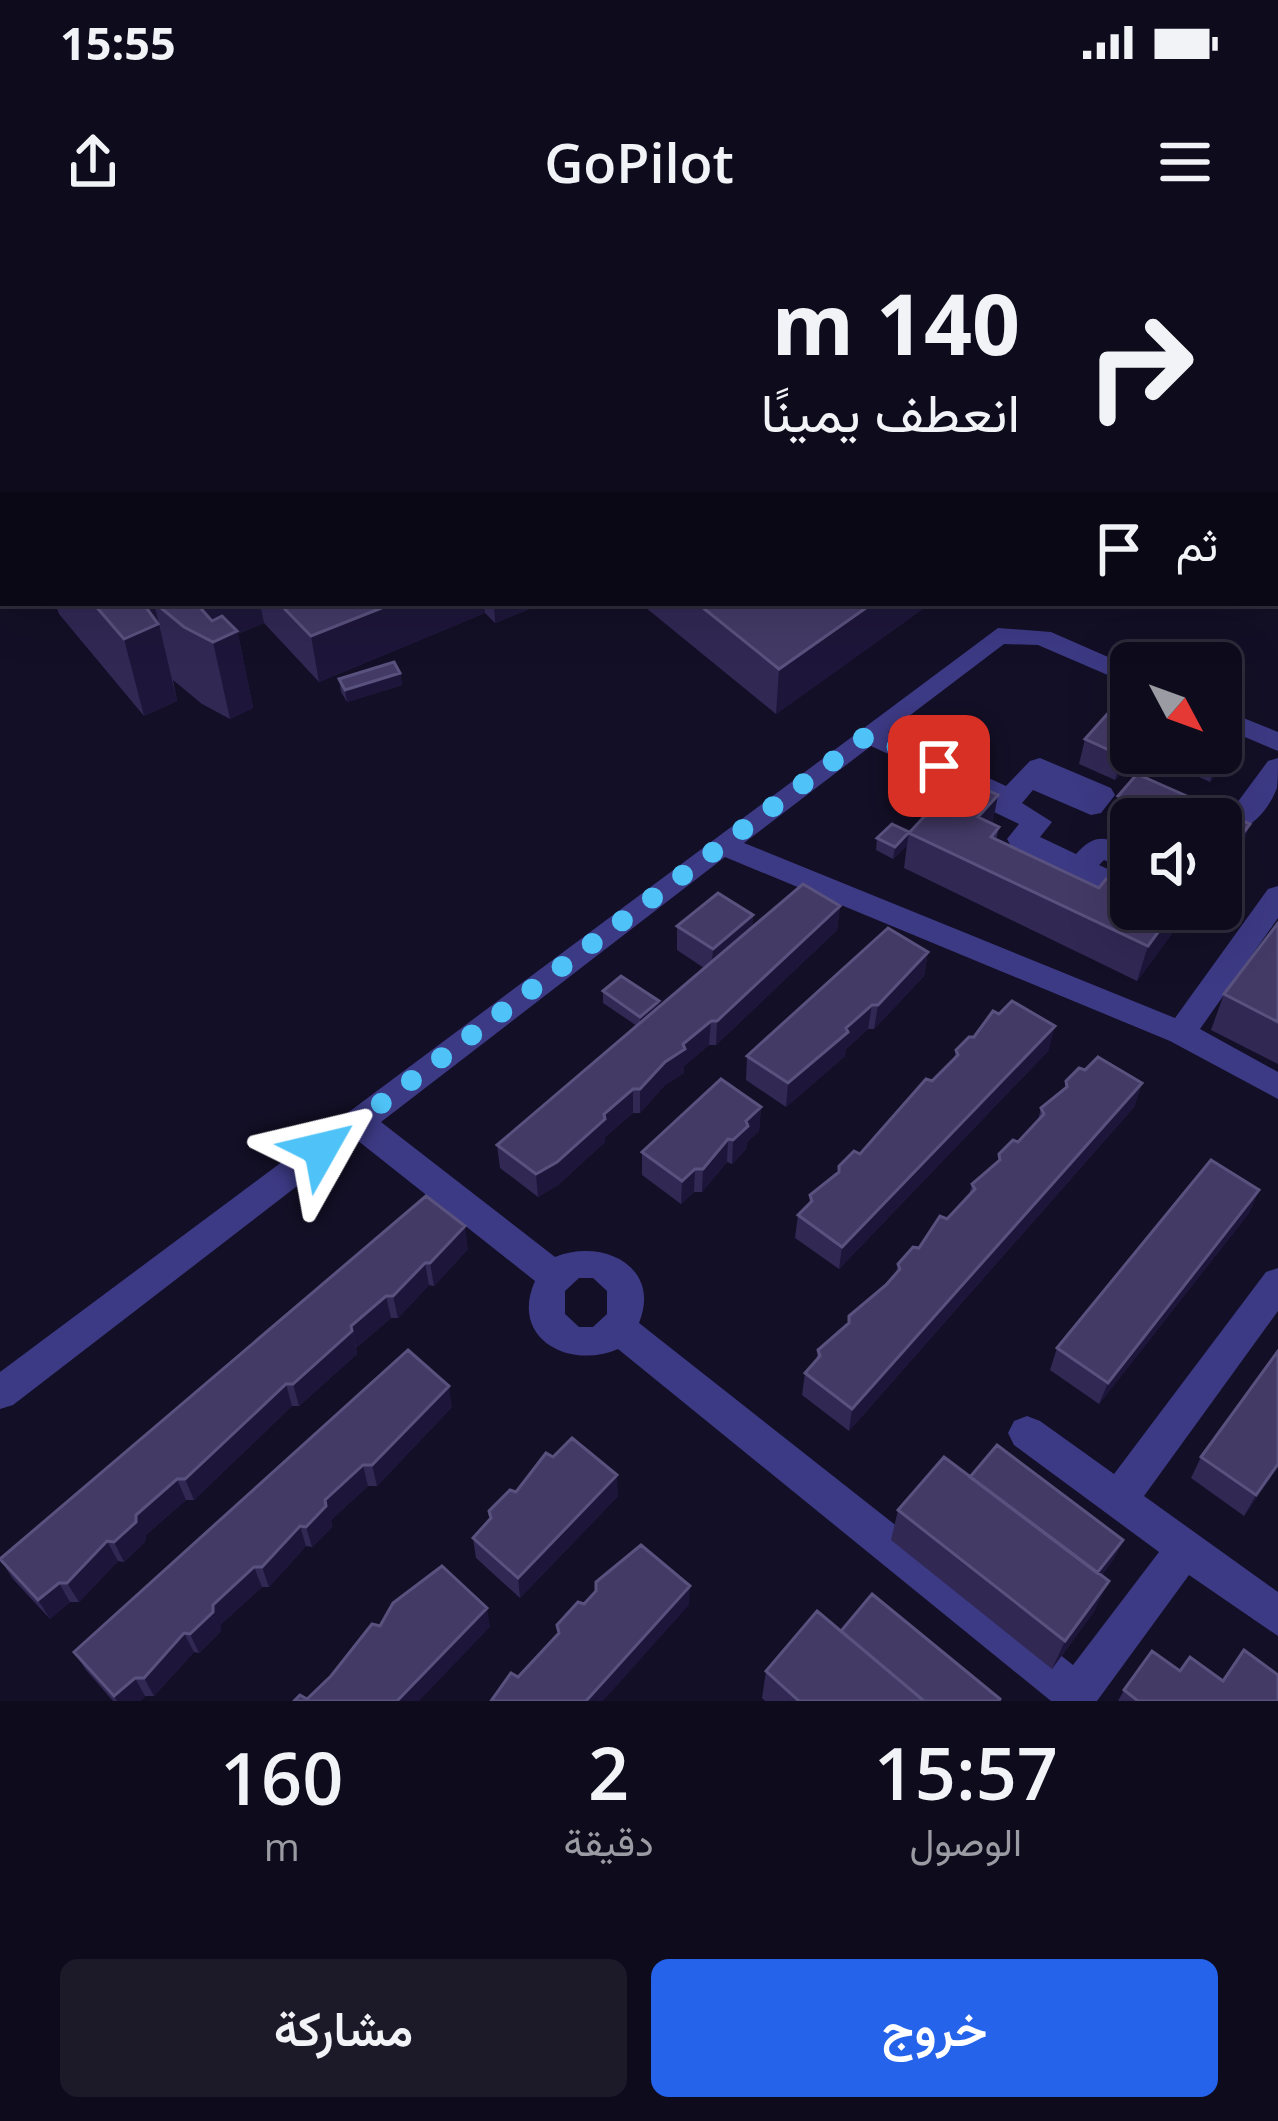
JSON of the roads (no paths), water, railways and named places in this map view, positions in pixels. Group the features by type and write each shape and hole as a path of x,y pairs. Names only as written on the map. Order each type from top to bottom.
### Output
{"street":[{"path":"0,1393 998,636 1042,637 1110,668"},
{"path":"1242,726 1278,742"},
{"path":"869,734 1020,788 1004,806 1037,822 1022,839 1110,882"},
{"path":"1242,816 1278,767"},
{"path":"722,845 1181,1034 1278,1087"},
{"path":"1080,868 1100,846 1110,851"},
{"path":"1181,1034 1278,896"},
{"path":"357,1122 555,1277"},
{"path":"591,1265 615,1275 628,1295 626,1318 602,1339 563,1336 549,1324 542,1309 544,1292 555,1277 591,1265"},
{"path":"1119,1499 1278,1282"},
{"path":"618,1328 1074,1698 1186,1547"},
{"path":"1027,1433 1278,1616"}]}
